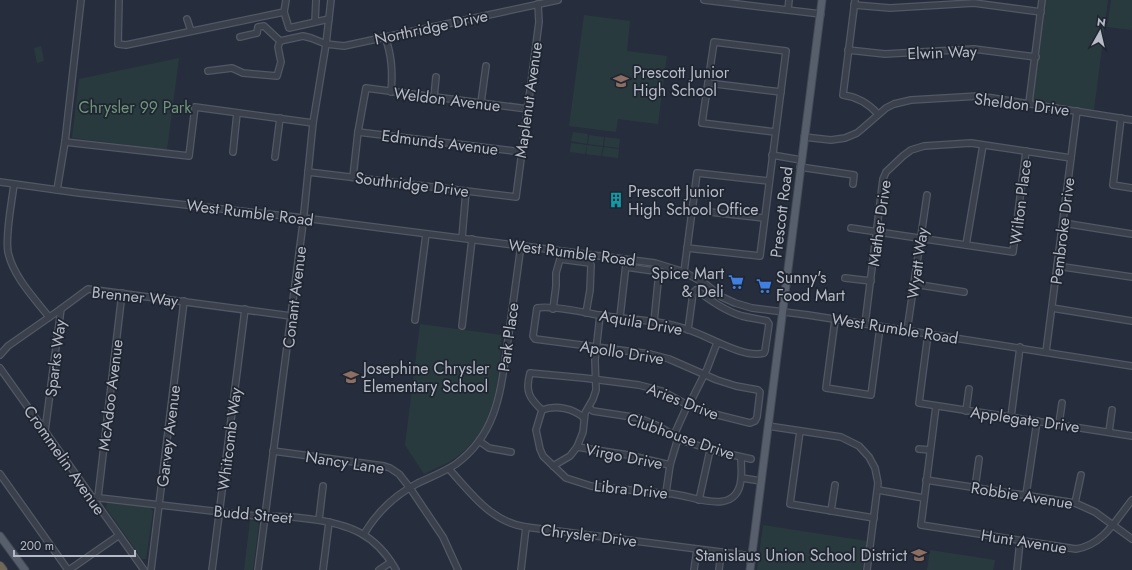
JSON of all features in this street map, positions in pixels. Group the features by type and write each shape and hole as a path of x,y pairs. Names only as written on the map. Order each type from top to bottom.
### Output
{"highway":[{"path":"0,566 3,570"}],"main road":[{"name":"Prescott Road","path":"750,570 822,0"},
{"path":"0,536 24,570"}],"street":[{"path":"57,190 65,142 82,0"},
{"path":"119,0 118,44 126,45 284,12"},
{"path":"286,0 284,12 289,28 329,19"},
{"path":"315,22 316,0"},
{"name":"Conant Avenue","path":"258,570 304,218 313,123 326,44 331,0"},
{"name":"Northridge Drive","path":"280,41 303,36 326,44 344,46 558,0"},
{"path":"704,0 820,14"},
{"path":"788,10 789,0"},
{"path":"1029,104 1042,0"},
{"path":"878,114 874,109 862,101 843,96 854,2 890,8 974,3 1041,12"},
{"name":"Maplenut Avenue","path":"516,197 539,22 538,4"},
{"path":"187,19 191,31"},
{"path":"208,72 232,68 243,73 277,76 281,62 278,47 280,41 264,26 258,27 257,33 240,37"},
{"path":"385,37 392,62 391,92"},
{"path":"687,248 760,256 786,51 714,42 702,123 775,132"},
{"name":"Elwin Way","path":"848,50 885,54 974,49 1036,57"},
{"path":"481,103 486,66"},
{"path":"434,97 436,77"},
{"path":"708,84 781,92"},
{"name":"Weldon Avenue","path":"358,132 366,88 528,109"},
{"name":"Sheldon Drive","path":"804,137 831,140 845,138 863,128 878,114 894,104 912,100 979,96 1132,120"},
{"path":"65,142 189,156 195,107 313,123"},
{"name":"Pembroke Drive","path":"1046,352 1077,111"},
{"path":"232,152 237,112"},
{"path":"275,157 280,118"},
{"path":"1121,118 1113,185 1132,188"},
{"path":"353,177 358,132"},
{"name":"Edmunds Avenue","path":"358,132 522,152"},
{"name":"Mather Drive","path":"865,324 884,175 903,156 912,150 924,146 971,143 1071,158"},
{"path":"851,228 966,245 983,145"},
{"name":"Wilton Place","path":"966,245 1013,252 1026,151"},
{"path":"772,155 801,164 854,175 853,184"},
{"name":"Southridge Drive","path":"308,172 516,197"},
{"path":"684,272 697,173 769,181"},
{"name":"West Rumble Road","path":"0,182 521,245 626,264 658,264 684,272 699,280 722,297 752,308 1020,347 1132,366"},
{"path":"14,184 7,239 8,252 18,275 49,317"},
{"path":"462,238 466,191"},
{"name":"Wyatt Way","path":"907,331 927,195"},
{"path":"692,210 764,218"},
{"path":"1063,223 1132,234"},
{"path":"415,320 426,234"},
{"path":"462,326 472,239"},
{"name":"Park Place","path":"364,534 381,511 397,496 449,469 466,456 479,441 490,424 499,398 521,245"},
{"path":"553,308 556,273 560,259 591,264 590,290 586,313"},
{"path":"620,317 626,264 659,272 654,322"},
{"path":"1057,266 1132,278"},
{"path":"845,278 871,281"},
{"path":"914,284 964,292"},
{"name":"Brenner Way","path":"0,355 8,346 88,289 291,316"},
{"name":"Aquila Drive","path":"538,308 553,308 654,322 688,330 717,343 756,354 764,353 769,324 765,320 740,315 731,311 713,302 696,290 693,293 688,330"},
{"name":"McAdoo Avenue","path":"98,497 122,293"},
{"name":"Garvey Avenue","path":"151,570 184,301"},
{"name":"Apollo Drive","path":"538,308 533,336 535,339 657,356 669,359 704,375 727,383 760,391"},
{"path":"1052,308 1132,321"},
{"name":"Sparks Way","path":"45,431 61,309"},
{"name":"Whitcomb Way","path":"212,570 244,309"},
{"path":"553,466 570,456 577,447 583,432 585,414 596,390 595,360 600,315"},
{"path":"835,320 826,388 871,395 880,327"},
{"name":"Applegate Drive","path":"928,334 919,403 1132,436"},
{"path":"666,493 676,437 717,343"},
{"path":"1011,417 1020,347"},
{"name":"Crommelin Avenue","path":"0,368 118,536 144,570"},
{"name":"Aries Drive","path":"542,410 532,402 529,394 528,386 530,373 595,379 653,388 689,405 718,416 753,423 757,417 760,391"},
{"path":"966,410 969,389"},
{"path":"1059,424 1062,403"},
{"path":"878,490 924,498 936,406"},
{"path":"542,410 552,408 570,410 578,413 584,418"},
{"name":"Clubhouse Drive","path":"589,408 643,420 658,426 676,437 710,450 751,459"},
{"name":"Libra Drive","path":"542,410 536,430 543,456 566,478 591,486 674,494 713,502 724,501 729,500 735,495 740,487 742,478 741,457"},
{"path":"1109,432 1112,410"},
{"path":"1026,495 1037,421"},
{"path":"768,426 841,437 859,446 865,451 873,462 877,475 878,490 867,570"},
{"path":"800,431 790,504 874,518"},
{"path":"479,441 489,448 511,452"},
{"name":"Virgo Drive","path":"577,447 628,455 670,465"},
{"path":"920,449 930,450"},
{"path":"699,500 710,450"},
{"name":"Nancy Lane","path":"273,451 390,468 399,474 410,488 443,537 458,570"},
{"path":"975,488 979,459"},
{"name":"Chrysler Drive","path":"449,469 479,503 492,514 510,524 752,556"},
{"path":"0,474 69,570 118,536"},
{"path":"1075,503 1081,475"},
{"path":"742,478 761,481"},
{"name":"Robbie Avenue","path":"926,480 1075,503 1095,512 1132,539"},
{"path":"831,511 835,485"},
{"path":"319,520 323,486"},
{"name":"Budd Street","path":"91,497 264,517 284,516 330,522 364,534 378,546 396,570"},
{"name":"Hunt Avenue","path":"924,498 921,525 1069,549 1090,546 1100,540 1132,500"},
{"path":"323,570 330,522"},
{"path":"520,570 526,527"},
{"path":"1017,570 1020,541"},
{"path":"694,570 696,549"},
{"path":"718,570 721,552"},
{"path":"379,570 391,562"}],"green space":[{"path":"1045,0 1108,0 1094,110 1033,100"},
{"path":"1111,0 1132,0 1132,30 1107,27"},
{"path":"584,15 630,21 627,51 667,56 658,124 618,119 616,132 569,126"},
{"path":"41,46 44,61 37,63 34,48"},
{"name":"Chrysler 99 Park","path":"179,58 167,150 72,138 79,79"},
{"path":"573,132 588,134 587,144 571,141"},
{"path":"589,135 604,137 603,146 588,144"},
{"path":"605,137 620,139 619,148 604,146"},
{"path":"571,143 587,145 585,154 570,152"},
{"path":"587,145 603,147 601,156 586,154"},
{"path":"604,147 619,149 618,158 602,156"},
{"path":"420,324 502,335 499,372 492,406 477,437 465,451 449,462 424,474 405,445"},
{"path":"107,503 149,507 153,511 146,559 142,559 106,508"},
{"path":"250,520 256,521 259,524 253,570 244,570"},
{"path":"763,525 867,541 862,570 757,570"},
{"path":"930,550 995,560 993,570 927,570"}],"place":[{"name":"Prescott Junior High School","path":"621,81"},
{"name":"Prescott Junior High School Office","path":"616,200"},
{"name":"Spice Mart & Deli","path":"736,282"},
{"name":"Sunny's Food Mart","path":"764,286"},
{"name":"Josephine Chrysler Elementary School","path":"351,377"},
{"name":"Stanislaus Union School District","path":"919,555"}]}
